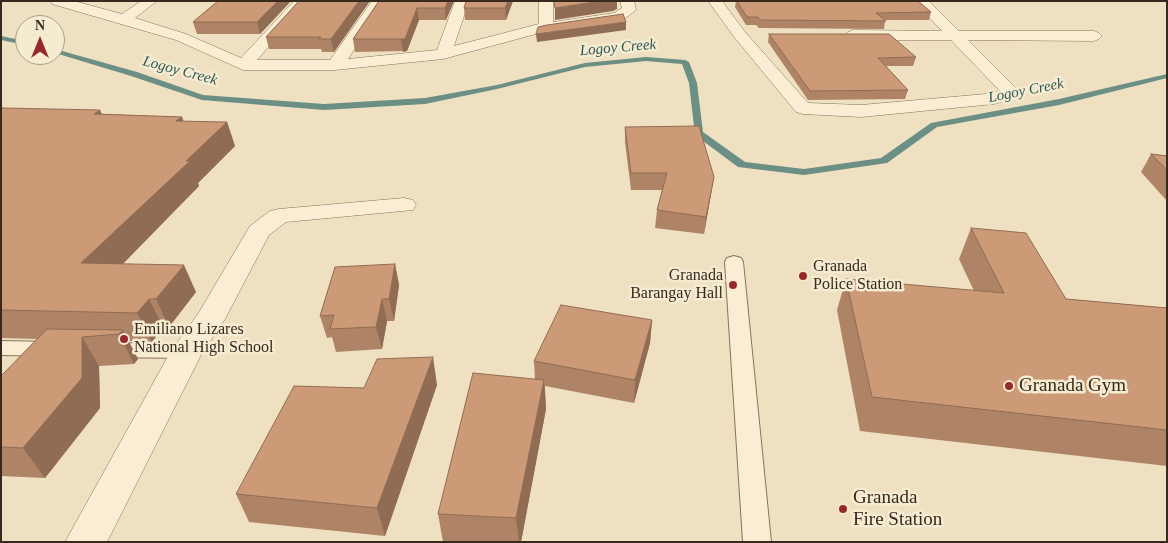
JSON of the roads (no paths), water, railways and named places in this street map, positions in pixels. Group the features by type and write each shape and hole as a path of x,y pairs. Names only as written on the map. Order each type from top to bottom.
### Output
{"street":[{"path":"57,1 181,37 243,64 335,65 443,54 546,27 618,17 629,10 627,1"},
{"path":"124,19 150,1"},
{"path":"243,64 302,1"},
{"path":"335,65 379,1"},
{"path":"443,54 462,1"},
{"path":"546,1 546,27"},
{"path":"715,1 740,35 804,108 861,111 987,100 1012,93 922,2 903,3"},
{"path":"720,1 730,1"},
{"path":"181,37 196,25"},
{"path":"740,35 760,35"},
{"path":"838,35 1094,36"},
{"path":"86,542 187,351 210,318 260,232 279,216 404,204"}],"lane":[{"path":"734,262 757,542"},
{"path":"1,348 187,351"}],"waterway":[{"name":"Logoy Creek","path":"1,38 15,41"},
{"name":"Logoy Creek","path":"65,54 134,74 202,97 324,107 425,101 497,87 585,65 646,59 685,62 693,83 698,133 742,165 804,172 884,161 934,125 1059,102 1167,76"}],"place":[{"name":"Granada Police Station","path":"803,276"},
{"name":"Granada Barangay Hall","path":"733,285"},
{"name":"Emiliano Lizares National High School","path":"124,339"},
{"name":"Granada Gym","path":"1009,386"},
{"name":"Granada Fire Station","path":"843,509"}]}
